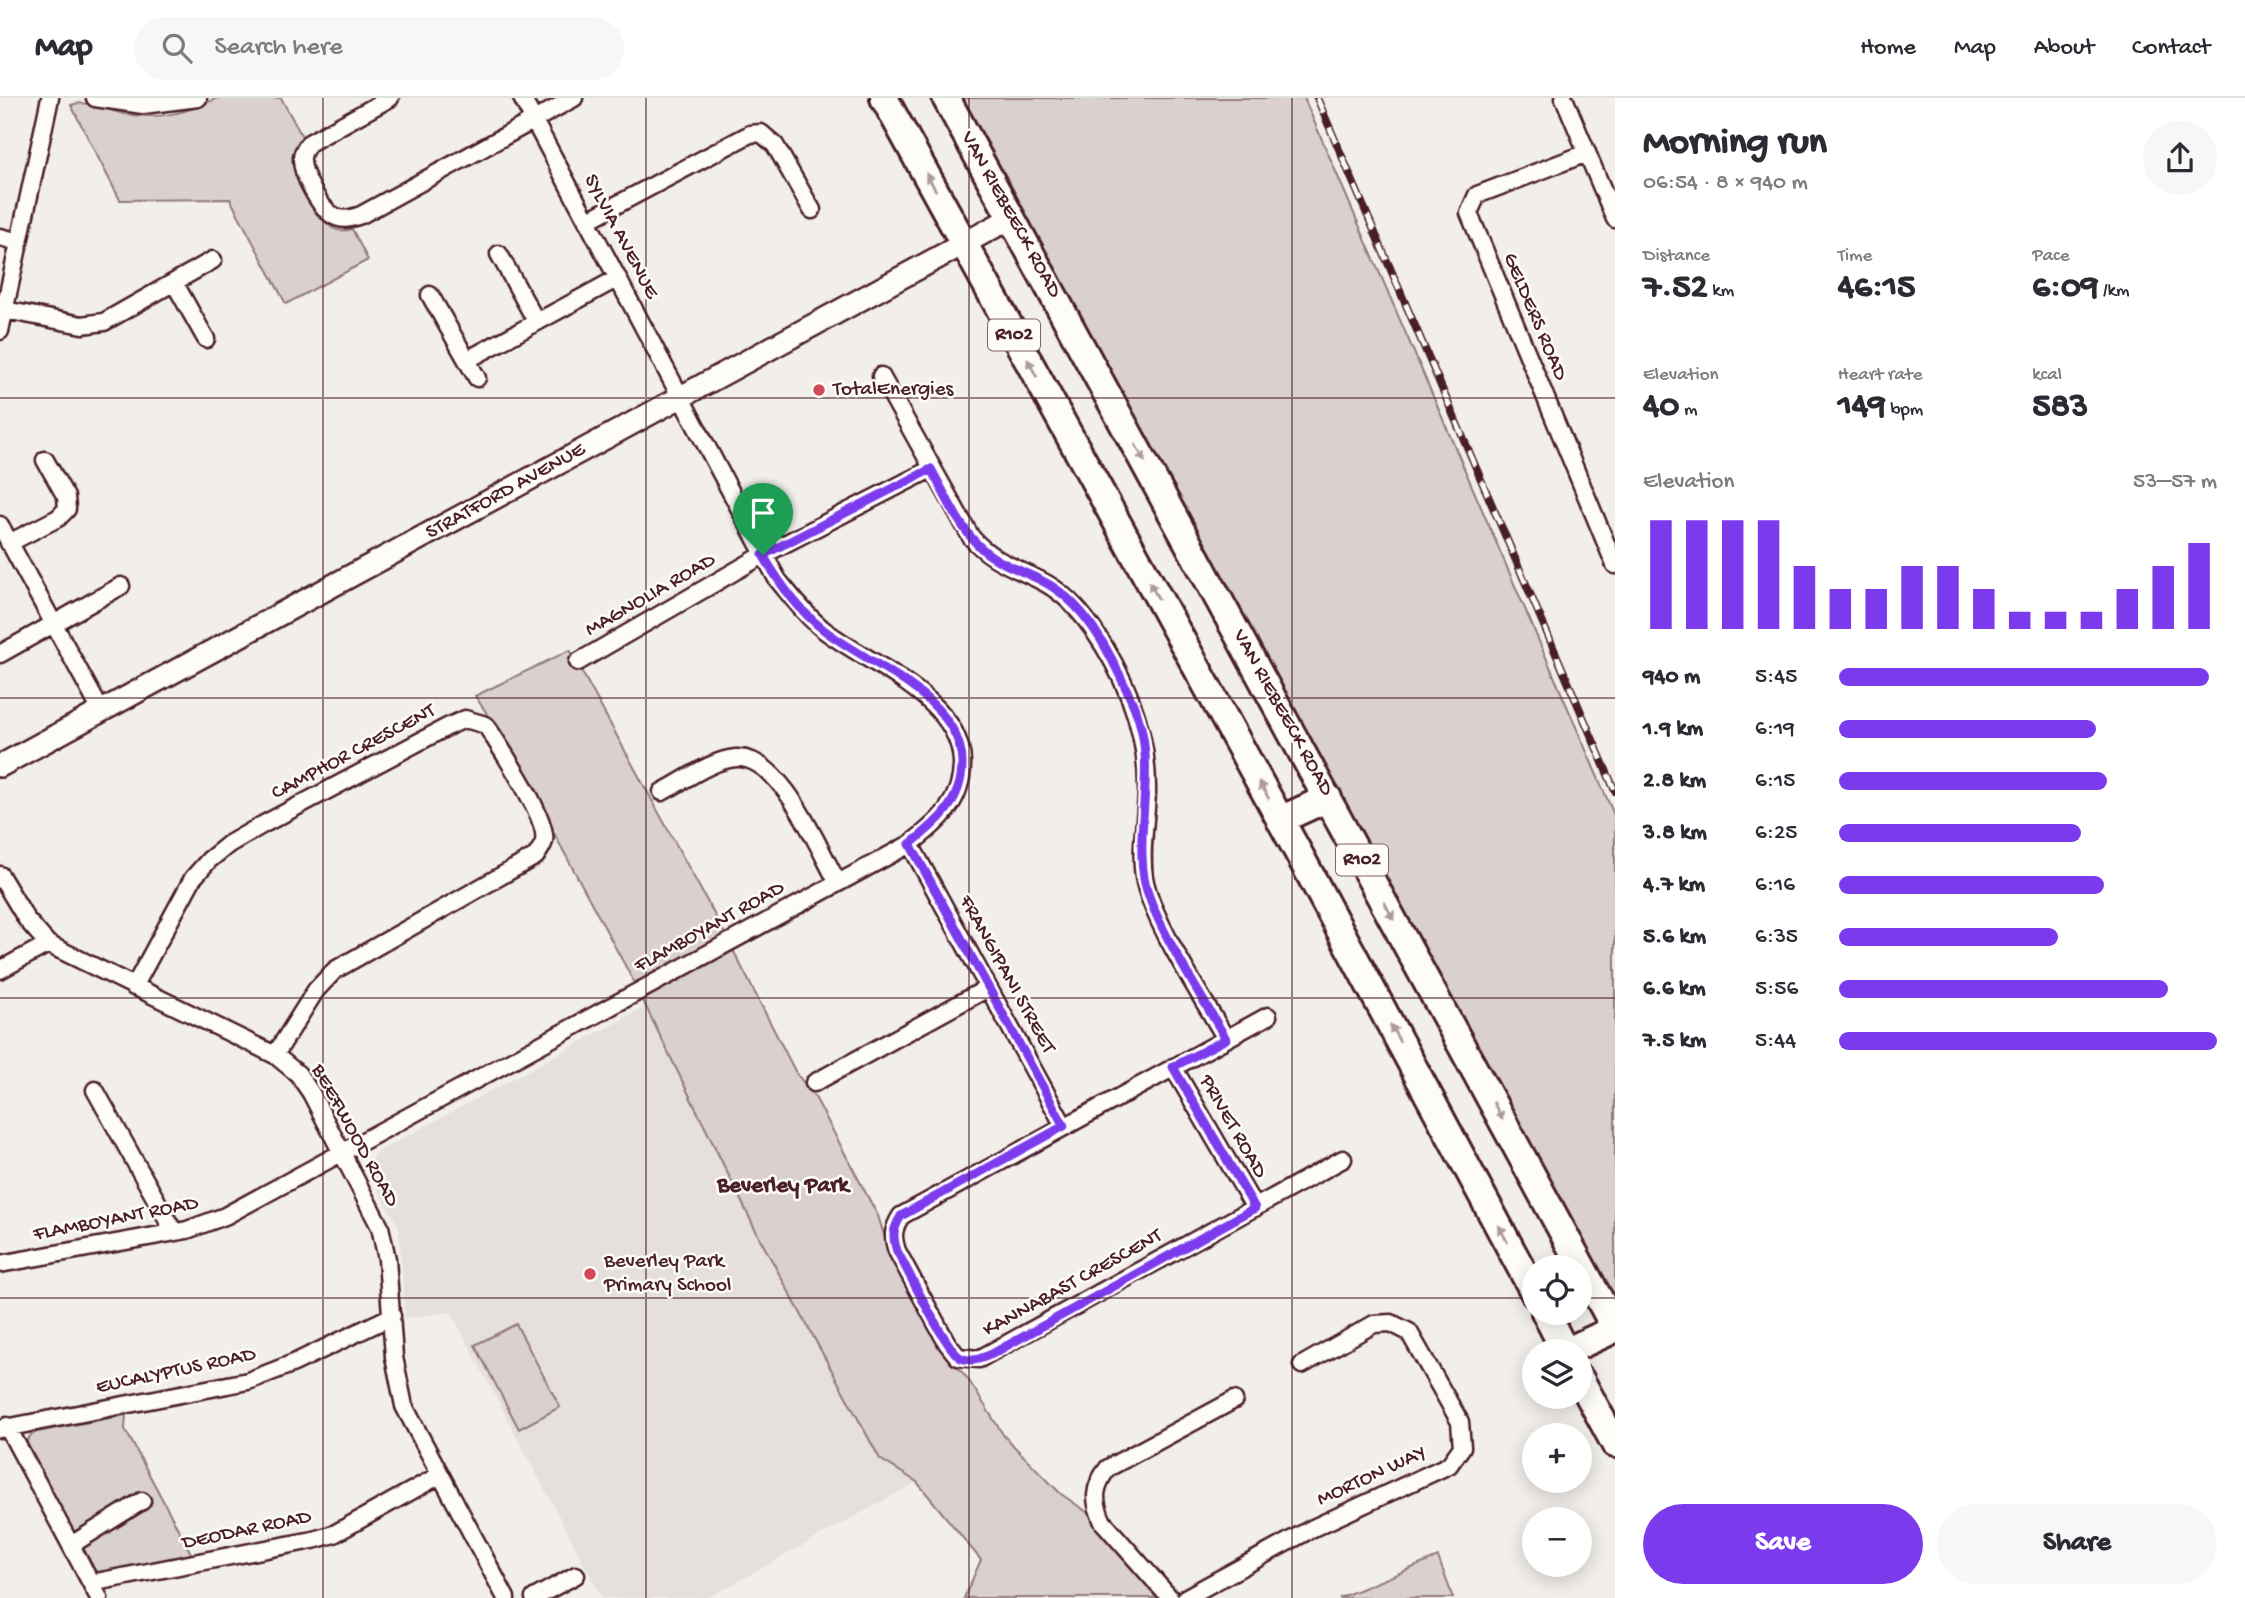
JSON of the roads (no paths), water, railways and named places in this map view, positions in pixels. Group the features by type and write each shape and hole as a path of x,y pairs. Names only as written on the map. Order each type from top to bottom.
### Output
{"main road":[{"name":"R102","path":"884,98 1280,820 1522,1270"},
{"name":"VAN RIEBEECK ROAD","path":"946,98 1615,1329"},
{"path":"1280,820 1328,798"},
{"path":"1592,1339 1615,1329"},
{"path":"1592,1401 1615,1444"}],"street":[{"path":"0,331 50,98"},
{"path":"95,98 144,104 187,99"},
{"path":"390,98 309,143 303,152 305,172 324,208 333,216 351,218 361,215 574,98"},
{"name":"SYLVIA AVENUE","path":"522,98 680,396"},
{"path":"1564,98 1615,219"},
{"path":"588,219 750,134 761,134 775,145 812,210"},
{"name":"GELDERS ROAD","path":"1587,153 1477,195 1469,213 1615,565"},
{"name":"STRATFORD AVENUE","path":"0,766 1011,218"},
{"path":"0,237 19,242"},
{"path":"499,254 536,321"},
{"path":"5,310 64,323 104,322 213,260"},
{"path":"467,360 618,278"},
{"path":"175,284 206,339"},
{"path":"430,295 477,378"},
{"path":"881,376 931,469 977,544 1007,566 1048,584 1068,598 1095,631 1118,673 1138,718 1147,758 1143,861 1147,892 1226,1039"},
{"name":"FLAMBOYANT ROAD","path":"0,1265 200,1227 225,1216 910,844 939,822 959,787 961,746 955,729 942,711 822,628 798,605 763,555 680,396"},
{"path":"9,542 58,518 67,509 66,497 46,460"},
{"name":"MAGNOLIA ROAD","path":"578,663 763,555 931,469"},
{"path":"0,525 101,711"},
{"path":"0,654 121,586"},
{"name":"CAMPHOR CRESCENT","path":"134,987 193,878 229,844 449,726 465,719 486,725 515,772 541,823 544,843 536,856 335,970 316,990 275,1055"},
{"path":"662,792 726,760 748,758 761,764 787,793 838,883"},
{"name":"FRANGIPANI STREET","path":"910,844 1064,1126"},
{"name":"BEEFWOOD ROAD","path":"0,875 27,920 48,944 275,1055 305,1083 380,1227 392,1315 394,1357 404,1406 506,1598"},
{"path":"0,970 48,944"},
{"path":"814,1083 988,988"},
{"name":"KANNABAST CRESCENT","path":"1268,1016 901,1216 894,1227 893,1237 897,1251 947,1343 958,1357 979,1359 1343,1159"},
{"name":"PRIVET ROAD","path":"1173,1067 1255,1208"},
{"path":"95,1090 174,1231"},
{"name":"EUCALYPTUS ROAD","path":"4,1428 248,1381 293,1363 392,1315"},
{"name":"MORTON WAY","path":"1185,1598 1313,1528 1449,1465 1462,1447 1460,1422 1409,1332 1391,1322 1374,1324 1302,1365"},
{"path":"1170,1598 1103,1522 1096,1507 1095,1492 1099,1479 1108,1468 1234,1400"},
{"path":"4,1428 99,1598"},
{"name":"DEODAR ROAD","path":"91,1583 313,1541 334,1534 440,1475"},
{"path":"71,1545 142,1501"},
{"path":"534,1598 576,1575"}],"railway":[{"path":"1317,98 1615,791"}],"place":[{"name":"TotalEnergies","path":"819,390"},
{"name":"Beverley Park Primary School","path":"590,1274"}],"district":[{"name":"Beverley Park","path":"783,1186"}]}
